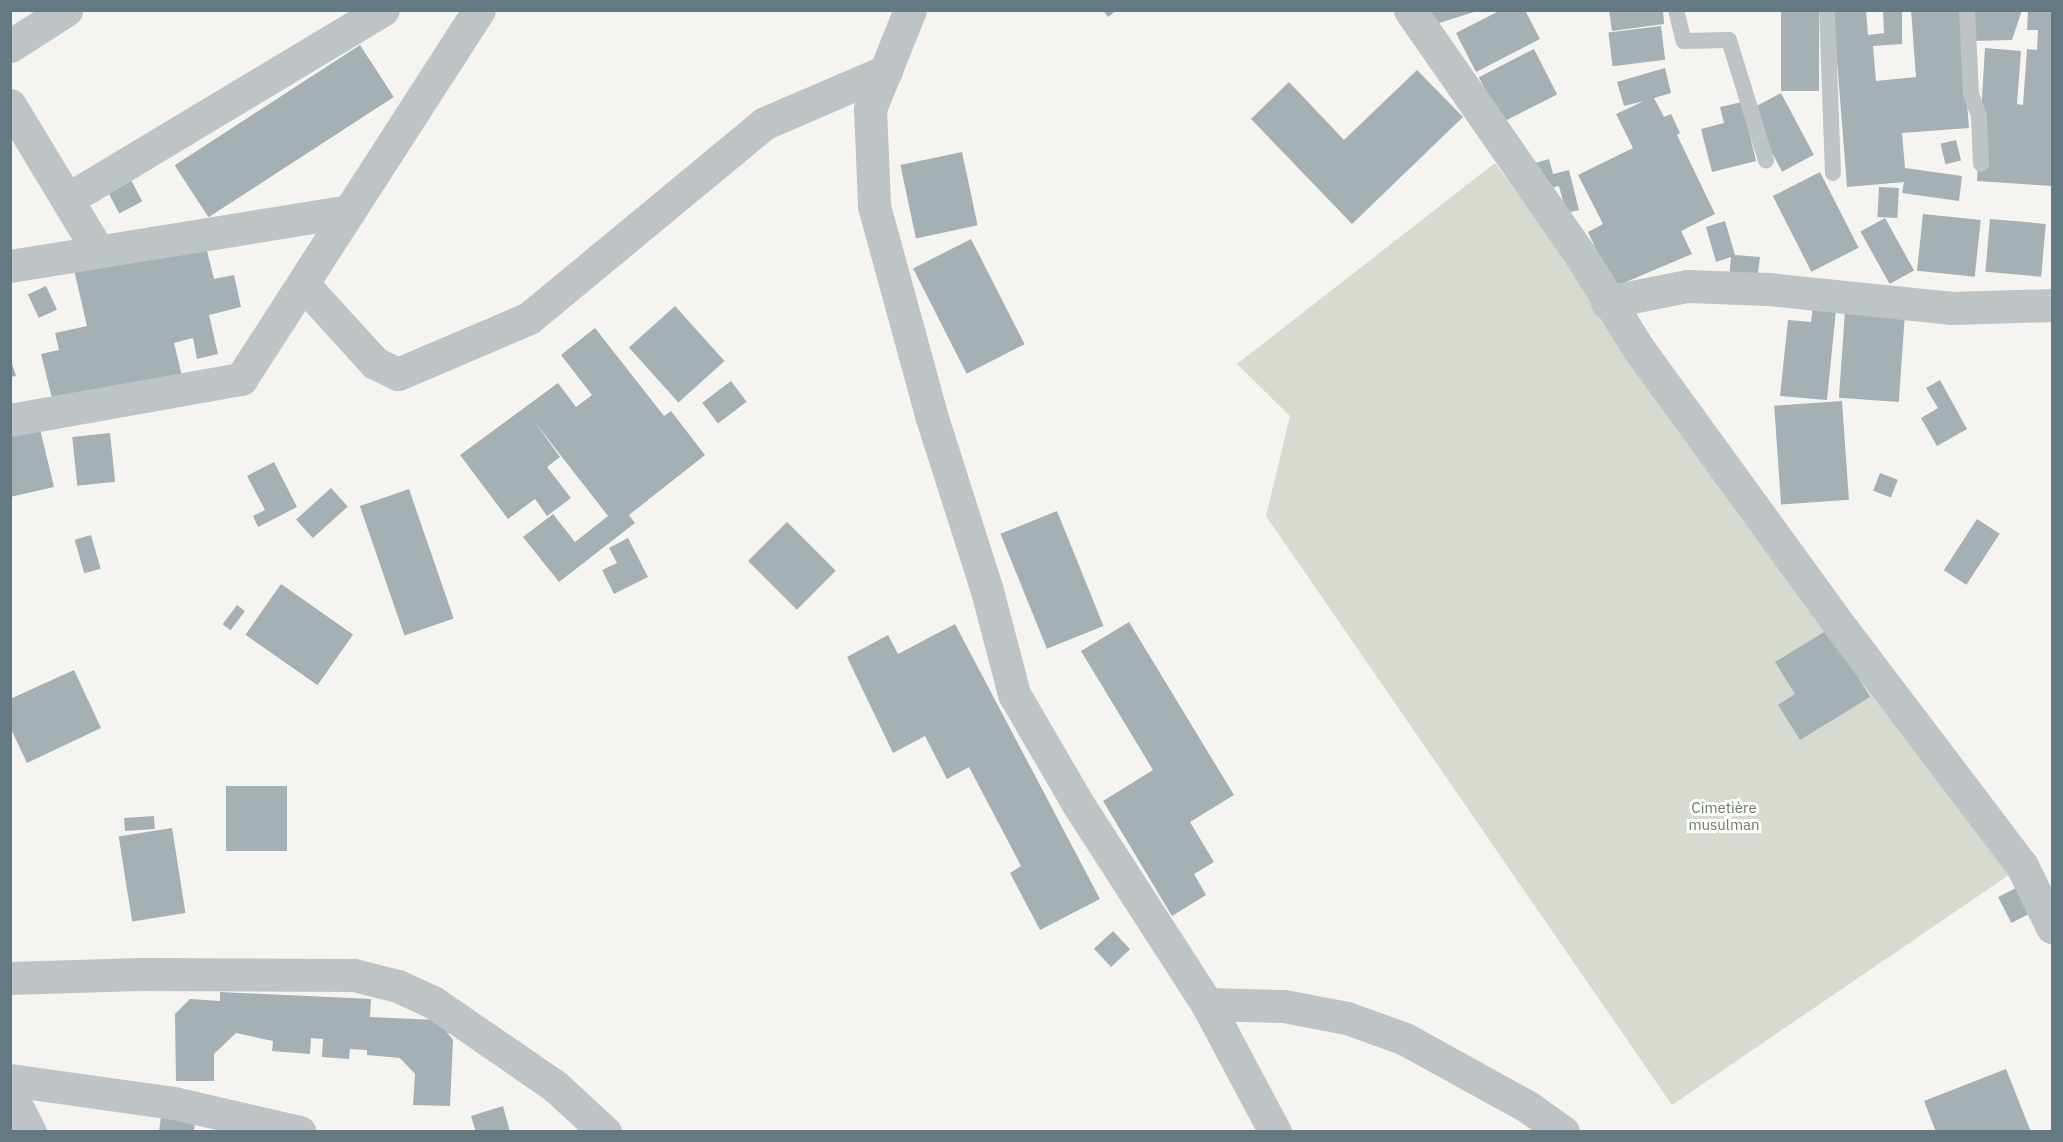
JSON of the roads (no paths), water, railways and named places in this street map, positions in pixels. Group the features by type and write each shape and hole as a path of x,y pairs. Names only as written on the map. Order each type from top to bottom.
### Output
{"street":[{"path":"10,46 66,10"},
{"path":"68,199 383,10"},
{"path":"10,420 241,379 479,10"},
{"path":"910,10 870,109 874,206 928,404 986,587 1014,694 1078,804 1208,1004 1275,1131"},
{"path":"1410,10 1581,256 1607,303 1843,630 2022,866 2052,927"},
{"path":"303,284 375,363 398,374 528,318 765,123 886,71"},
{"path":"10,105 98,251"},
{"path":"10,266 350,211"},
{"path":"1607,303 1687,286 1768,289 1952,308 2052,305"},
{"path":"10,978 140,974 354,975 398,986 432,1002 546,1080 605,1131"},
{"path":"1208,1004 1284,1006 1347,1018 1405,1039 1528,1107 1563,1131"},
{"path":"10,1080 174,1103 300,1131"},
{"path":"10,1093 30,1131"}],"lane":[{"path":"1676,10 1684,41 1729,40 1766,159"},
{"path":"1827,10 1833,173"},
{"path":"1967,10 1971,94 1979,116 1981,164"}],"park label":[{"name":"Cimetière musulman","path":"1724,816"}]}
